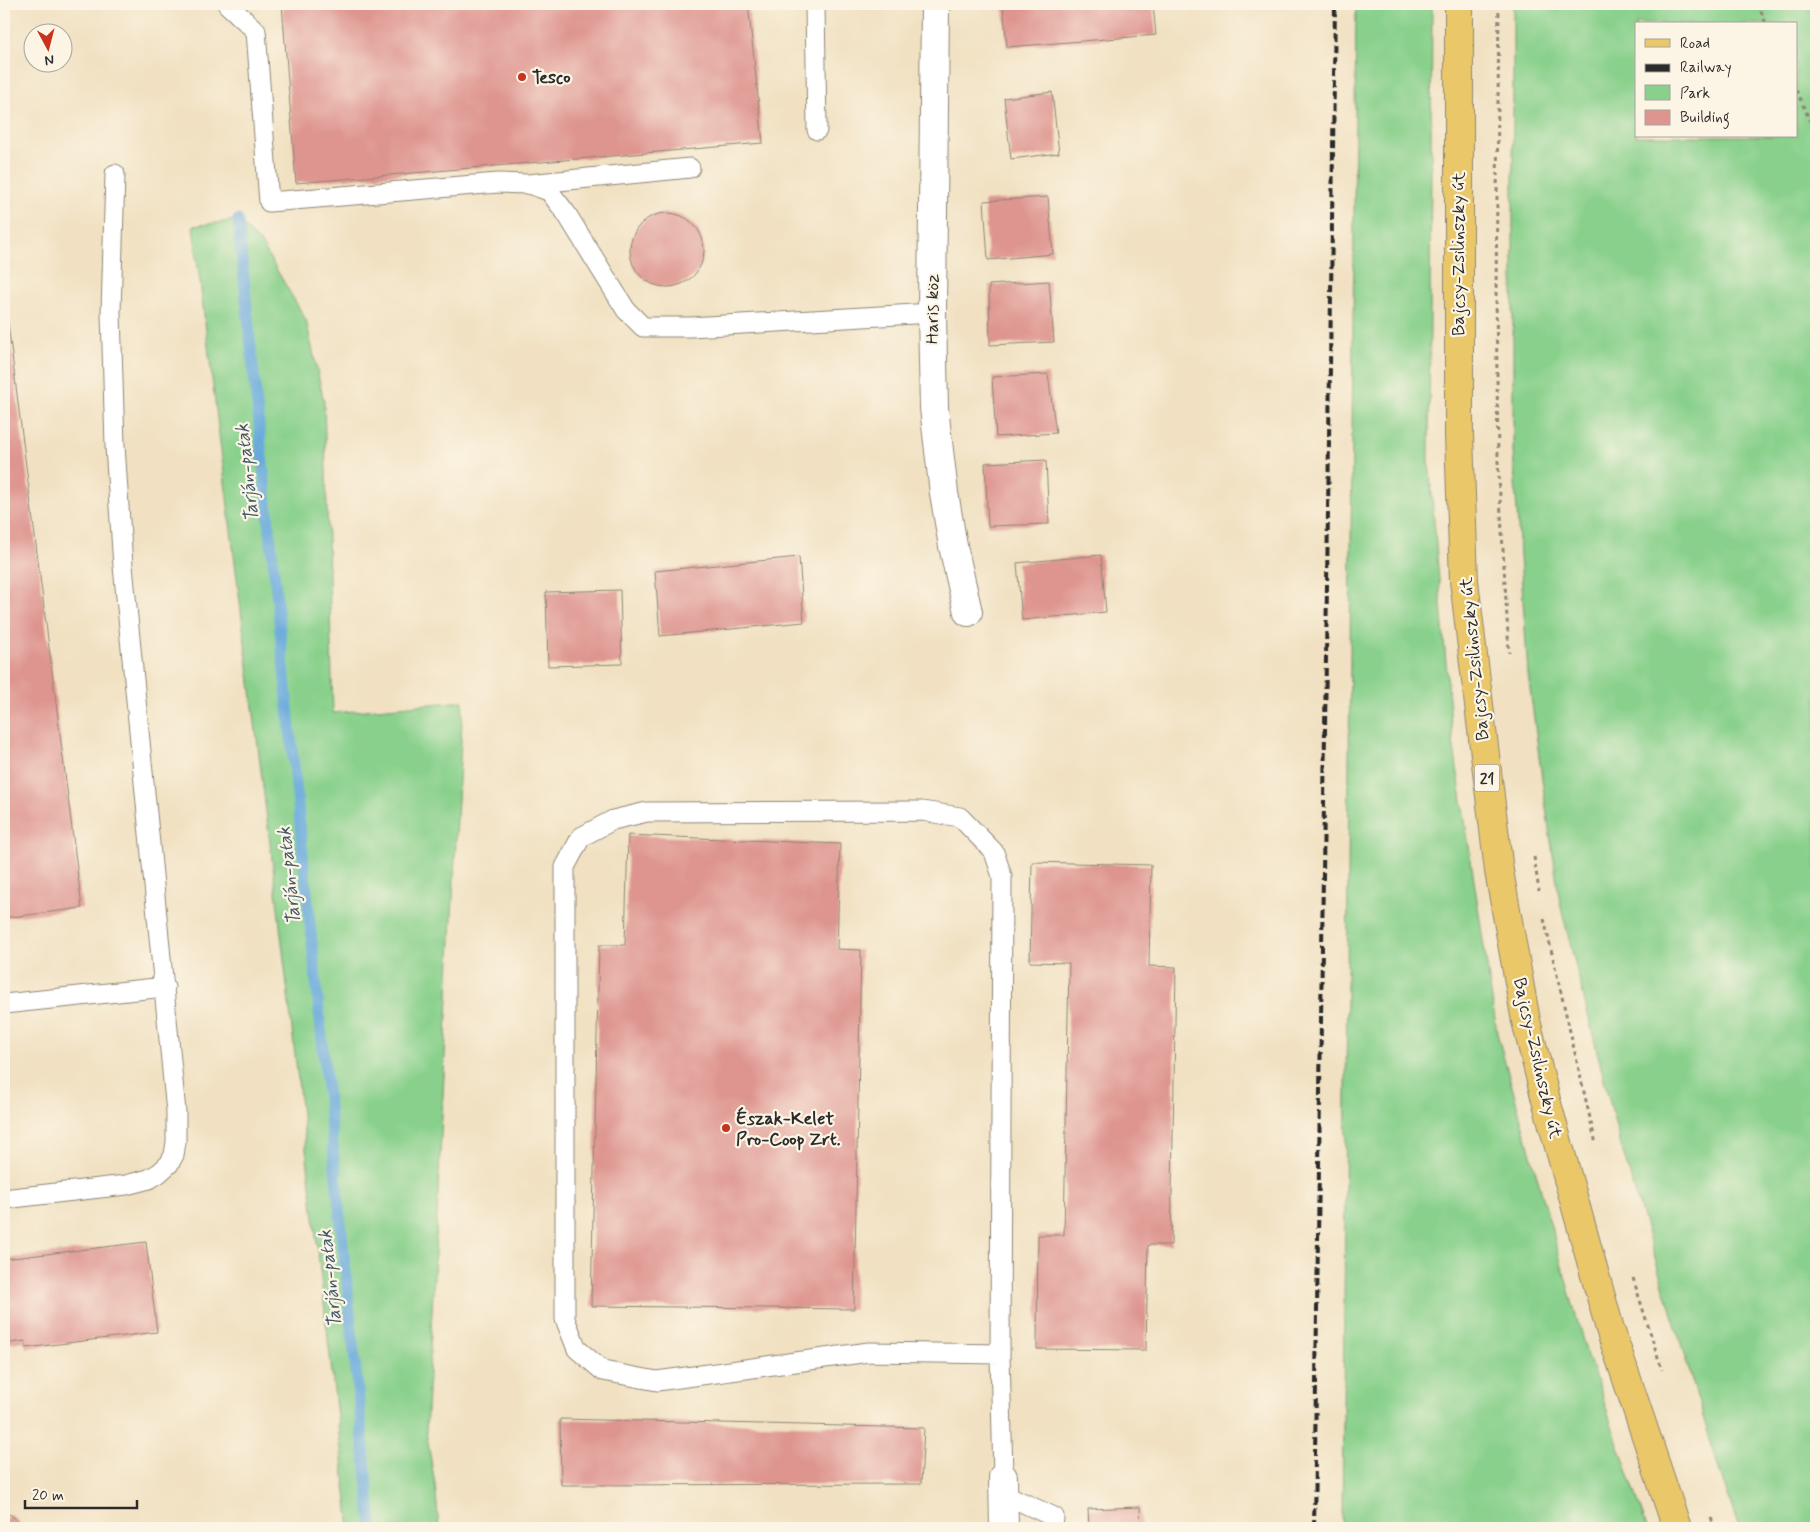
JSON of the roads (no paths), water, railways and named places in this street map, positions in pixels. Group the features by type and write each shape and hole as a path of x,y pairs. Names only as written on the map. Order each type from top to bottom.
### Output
{"main road":[{"name":"Bajcsy-Zsilinszky út","path":"1459,4 1459,435 1464,581 1499,871 1526,1021 1546,1100 1610,1329 1678,1528"}],"street":[{"name":"Haris köz","path":"935,4 932,313 934,408 953,546 968,612"},
{"path":"1003,1485 1004,1528"}],"lane":[{"path":"227,4 256,32 269,202 498,182 528,184 690,168"},
{"path":"815,4 817,130"},
{"path":"4,1199 126,1185 149,1179 169,1164 174,1155 176,1142 176,1112 123,566 116,456 112,323 115,174"},
{"path":"528,184 549,191 555,198 626,310 643,327 690,327 932,313"},
{"path":"1000,1354 869,1352 657,1381 603,1372 577,1349 565,1319 565,867 581,837 612,820 647,812 922,811 960,817 994,852 1002,876 1000,1354 1003,1485 1054,1517 1053,1528"},
{"path":"4,1004 164,987"}],"waterway":[{"name":"Tarján-patak","path":"238,220 372,1528"}],"railway":[{"path":"1314,1528 1335,4"}],"place":[{"name":"Tesco","path":"522,77"},
{"name":"Észak-Kelet Pro-Coop Zrt.","path":"726,1128"}]}
